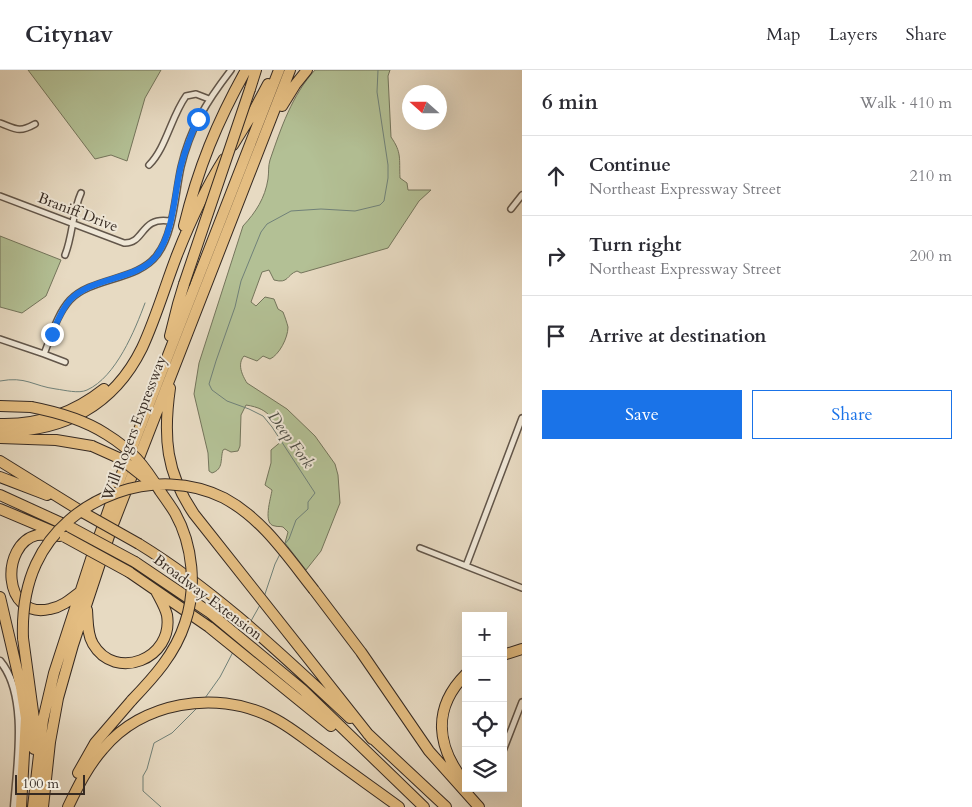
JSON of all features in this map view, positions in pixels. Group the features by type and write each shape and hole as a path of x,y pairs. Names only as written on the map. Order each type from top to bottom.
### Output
{"highway":[{"path":"177,255 188,209 203,160 216,127 246,70"},
{"path":"256,70 178,304 168,370 166,427 167,450 172,470 188,505 372,739 446,807"},
{"path":"0,431 16,432 41,429 79,415 96,404 121,381 142,348 177,255 207,188 277,70"},
{"name":"Will Rogers Expressway","path":"43,807 49,749 64,676 115,519 277,70"},
{"name":"Will Rogers Expressway","path":"33,807 34,783 43,720 49,696 80,592 113,497 168,370 267,131 290,70"},
{"path":"267,131 295,85 307,70"},
{"path":"0,424 38,422 76,408 96,396 116,379 142,348"},
{"path":"0,406 50,410 74,418 105,433 135,455 144,465 175,513 188,547 192,578 190,602 179,639 160,670 109,726 85,758 71,789 67,807"},
{"path":"0,438 56,440 92,446 110,453 131,466 149,480 165,498"},
{"path":"0,460 84,513"},
{"name":"Broadway Extension","path":"0,477 84,513 139,544 186,575 225,604 274,647 372,739"},
{"path":"34,783 34,719 23,638 22,613 33,570 46,546 71,518 91,504 121,490 170,484 188,487 222,498 238,506 272,537 361,652 429,752 479,807"},
{"name":"Broadway Extension","path":"0,495 70,527 135,562 174,587 216,618 303,690 373,759"},
{"path":"0,509 65,537 154,588 209,627 373,759 424,807"},
{"path":"65,537 41,535 21,541 12,550 7,559 5,579 14,597 25,606 38,610 59,607 80,592"},
{"path":"87,604 89,632 96,648 107,658 120,663 139,661 157,650 162,644 167,629 167,615 154,588"},
{"path":"0,597 26,718 21,807"},
{"path":"507,654 522,649"},
{"path":"462,678 454,687 447,700 442,716 442,731 449,759 462,778"},
{"path":"67,807 90,766 103,748 136,722 156,712 183,704 209,702 236,704 281,722 399,807"},
{"path":"472,792 484,807"}],"street":[{"path":"44,354 63,310 71,299 83,290 143,267 157,256 166,238 188,142 209,99 231,70"},
{"path":"149,164 157,156 186,96 196,94 209,99"},
{"path":"0,123 19,130 35,124"},
{"path":"65,255 71,237 75,205 81,193"},
{"path":"511,209 522,195"},
{"name":"Braniff Drive","path":"0,196 128,243 152,222 160,219 170,221"},
{"path":"0,339 65,362"},
{"path":"466,566 522,418"},
{"path":"516,432 522,435"},
{"path":"420,548 522,588"},
{"path":"0,661 12,684 18,713 19,740 14,807"},
{"path":"505,747 522,702"}],"green space":[{"path":"28,70 161,70 145,98 127,161 111,155 95,159"},
{"path":"315,70 390,70 388,76 391,137 395,143 400,160 400,178 407,183 408,190 431,190 419,201 388,248 301,273 297,271 282,281 274,280 269,270 262,272 251,302 256,306 265,297 274,299 278,309 283,312 288,331 280,350 270,359 263,356 257,361 244,356 241,362 243,377 247,383 287,409 315,436 335,464 338,475 340,503 321,551 306,570 285,543 288,532 283,527 271,524 269,521 268,511 272,490 265,485 271,463 271,450 283,440 270,416 261,409 246,405 241,415 240,446 238,451 223,450 220,466 212,473 209,471 208,453 194,394 199,363 243,226 256,210 265,192 270,160 288,112 300,90"},
{"path":"0,236 61,260 46,296 22,313 0,307"}],"waterway":[{"name":"Deep Fork","path":"284,545 289,539 296,520 308,509 308,502 315,493 263,416 227,401 212,390 209,384 235,307 241,281 261,232 267,224 291,211 321,209 355,211 380,205 384,201 388,165 377,92 378,70"},
{"path":"0,381 16,380 67,391 80,392 87,390 107,375 115,364 130,339 145,303"},
{"name":"Deep Fork","path":"264,597 280,554"},
{"name":"Deep Fork","path":"251,621 260,605"},
{"name":"Deep Fork","path":"205,698 220,677 233,652"},
{"name":"Deep Fork","path":"161,807 143,791 143,776 147,769 154,743 172,733 198,707"}],"route":[{"path":"52,334 63,310 71,299 83,290 143,267 157,256 166,238 181,167 188,142 198,119"}]}
